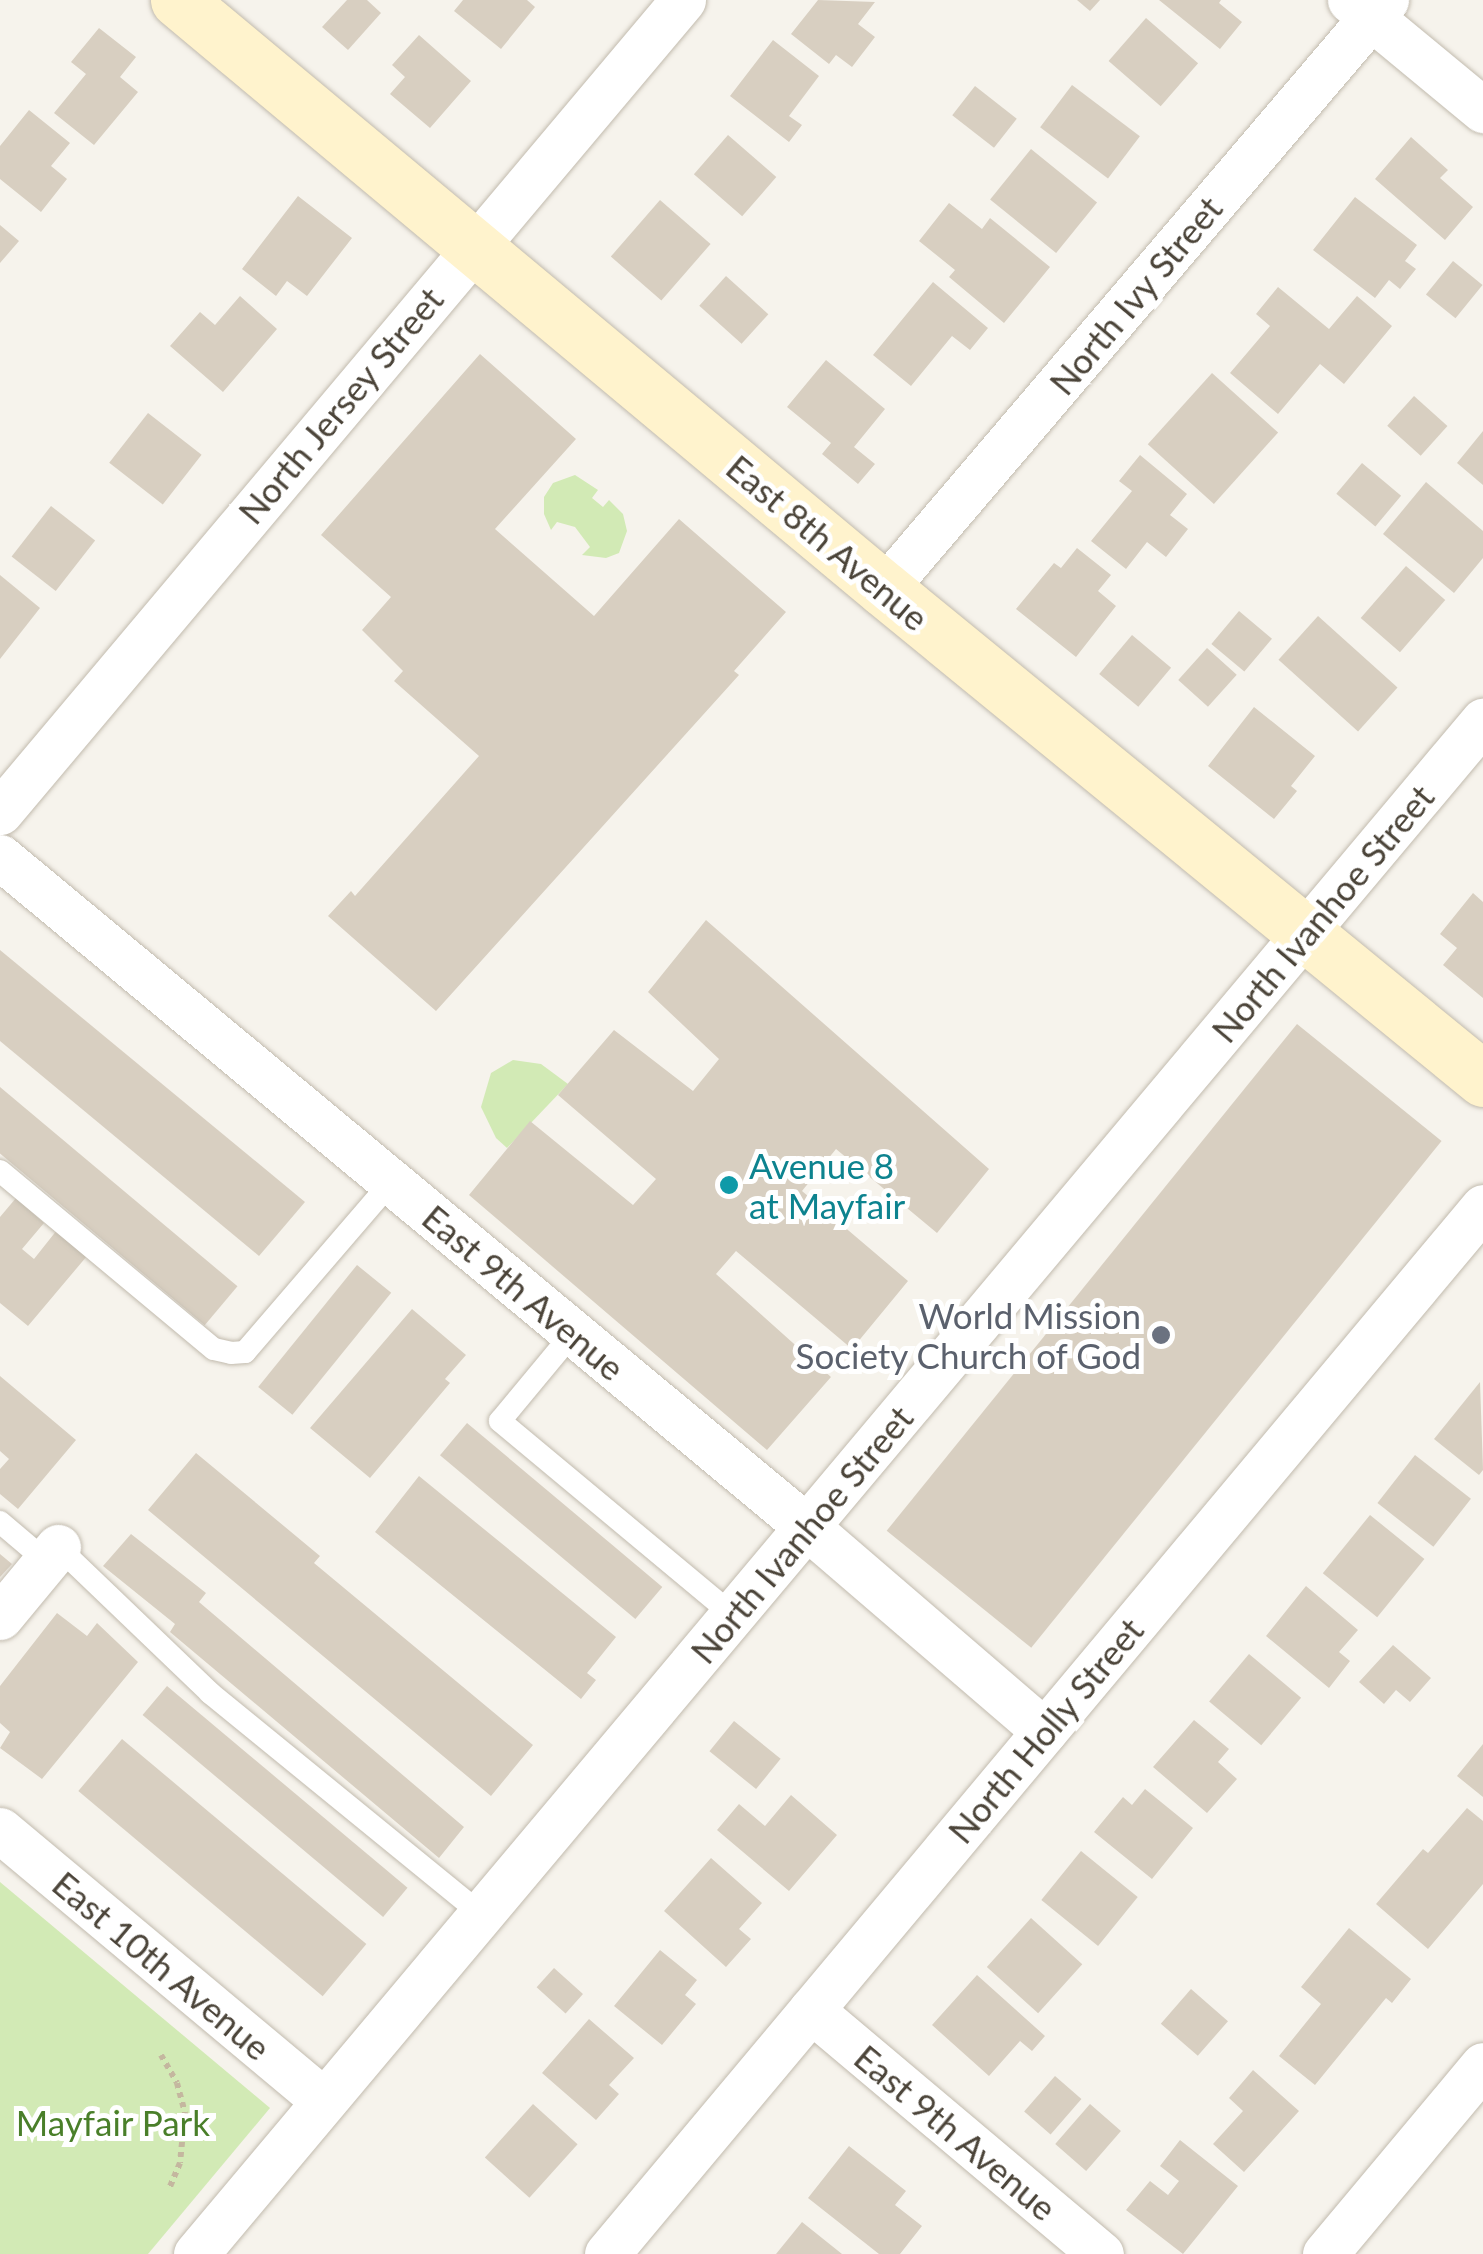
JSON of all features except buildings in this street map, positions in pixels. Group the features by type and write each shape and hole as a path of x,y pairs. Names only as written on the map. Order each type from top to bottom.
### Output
{"street":[{"name":"East 8th Avenue","path":"178,0 884,590 1483,1079"},
{"name":"North Jersey Street","path":"0,812 472,246 683,0"},
{"path":"1369,6 1483,110"},
{"name":"North Ivy Street","path":"884,590 1369,6"},
{"name":"North Ivanhoe Street","path":"196,2254 1483,722"},
{"name":"East 9th Avenue","path":"0,857 807,1528 1044,1732"},
{"name":"North Holly Street","path":"607,2254 1483,1207"},
{"path":"0,1617 52,1554"},
{"name":"East 10th Avenue","path":"0,1830 324,2101"},
{"name":"East 9th Avenue","path":"810,2010 1101,2254"},
{"path":"1325,2254 1483,2065"}],"lane":[{"path":"0,1171 214,1349 231,1353 245,1352 391,1182"},
{"path":"573,1333 500,1421 733,1615"},
{"path":"0,1522 52,1554 210,1693 482,1915"}],"path":[{"path":"161,2055 177,2082 184,2112 180,2163 169,2189"}],"green space":[{"path":"575,475 598,490 592,498 603,507 609,500 623,514 627,531 619,553 606,558 582,555 590,547 575,527 557,522 551,530 544,514 544,497 553,483"},
{"path":"513,1060 541,1064 568,1084 507,1148 496,1138 481,1107 491,1073"},
{"name":"Mayfair Park","path":"0,1882 270,2108 148,2254 0,2254"}],"place":[{"name":"Avenue 8 at Mayfair","path":"729,1185"},
{"name":"World Mission Society Church of God","path":"1161,1335"}]}
